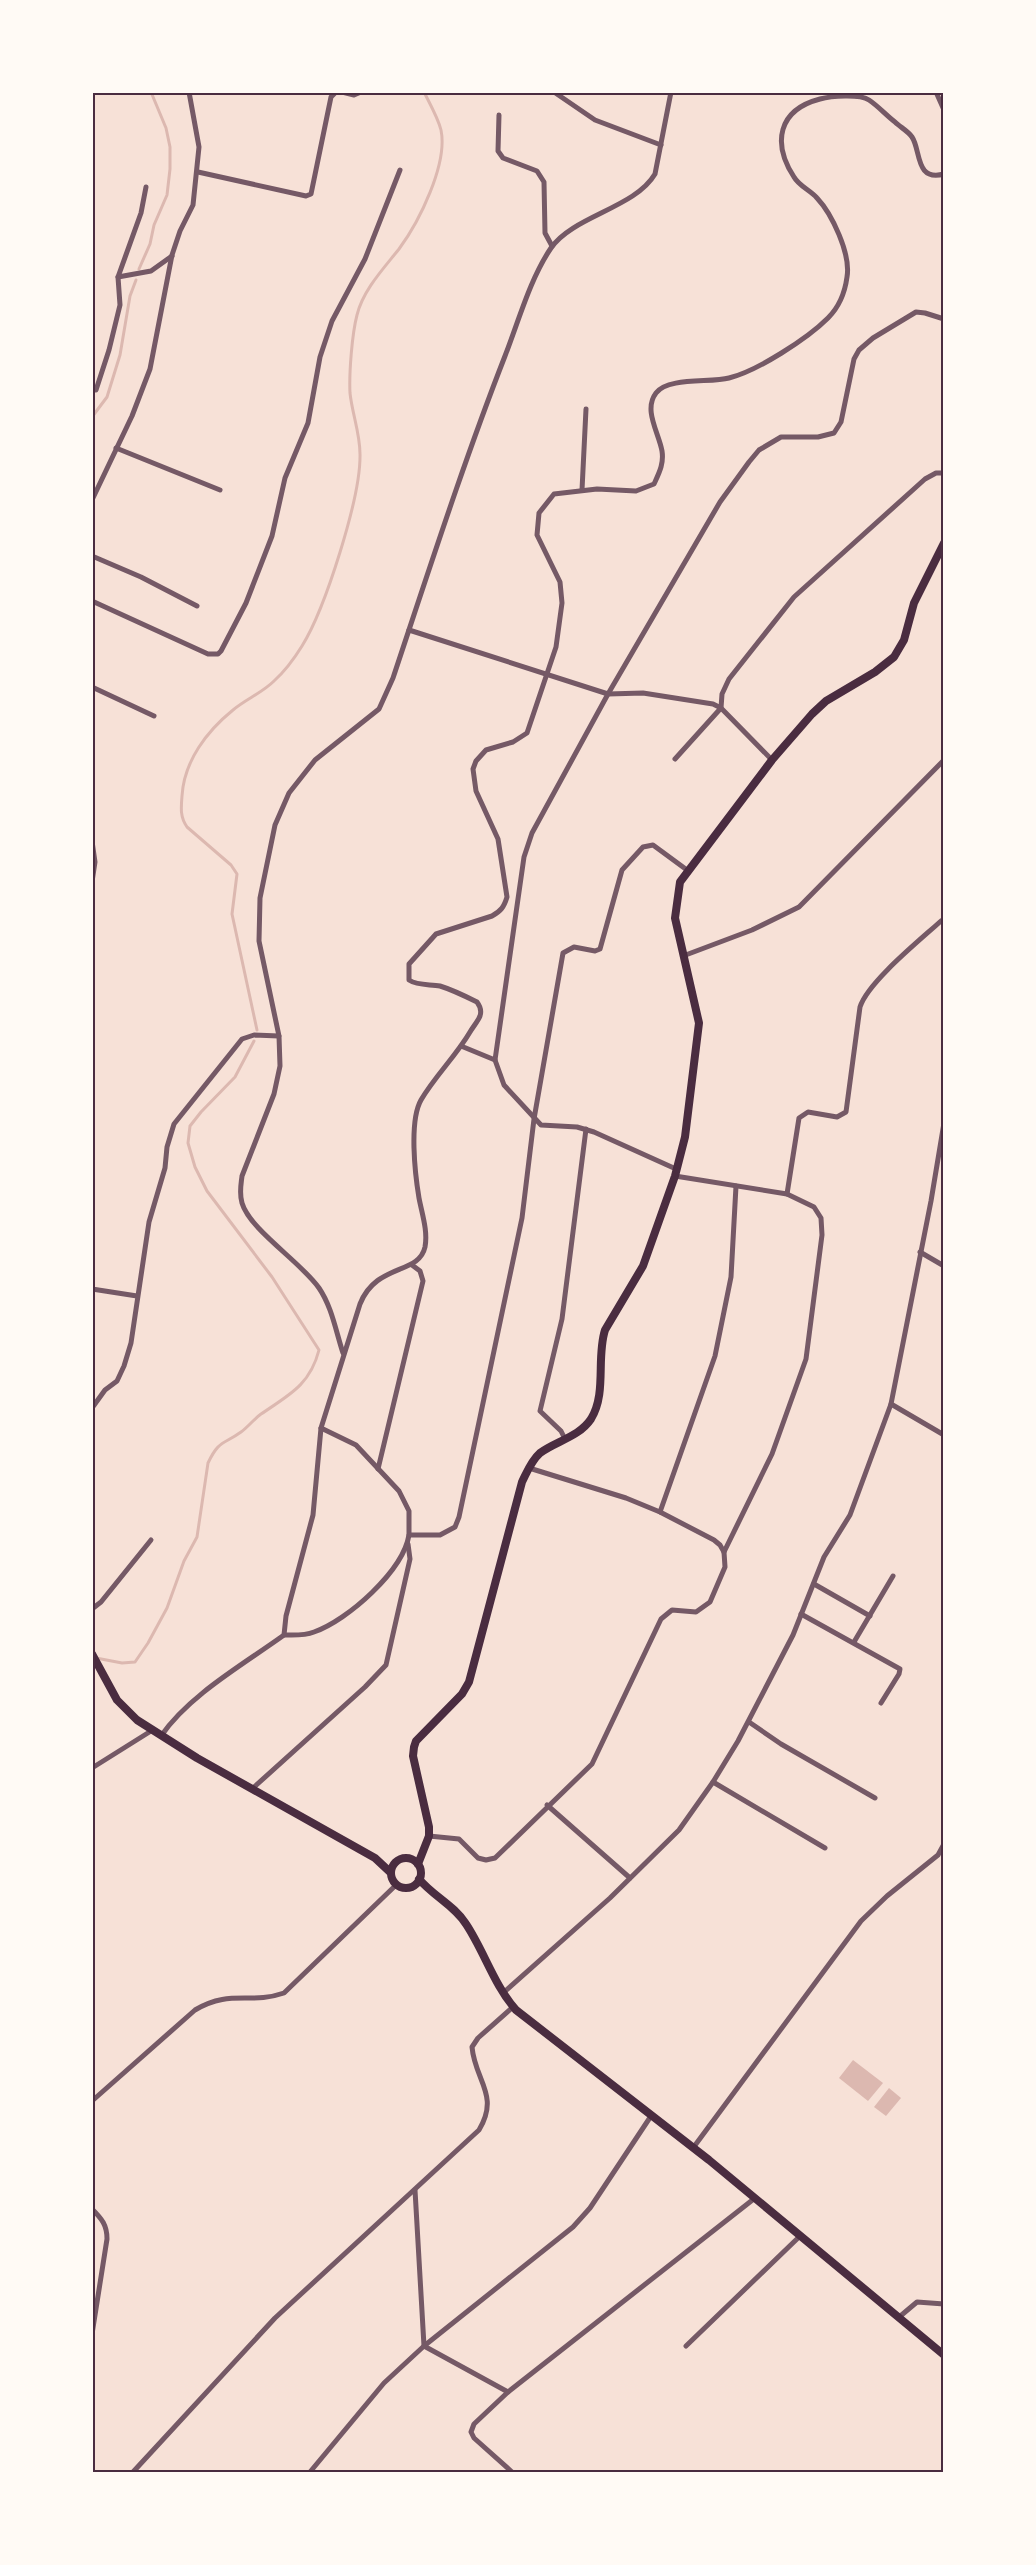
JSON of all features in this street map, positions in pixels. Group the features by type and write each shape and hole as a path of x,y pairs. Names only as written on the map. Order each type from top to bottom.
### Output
{"main road":[{"path":"418,1864 429,1836 413,1756 414,1747 416,1742 462,1694 469,1682 522,1482 529,1468 541,1453 581,1430 595,1410 599,1398 602,1340 605,1330 643,1266 676,1173 686,1137 699,1023 675,918 680,882 687,870 772,760 812,714 826,701 875,672 894,657 904,640 914,603 944,543"},
{"path":"92,1654 116,1700 125,1710 151,1731 375,1858 390,1872 396,1885 405,1888 417,1882 421,1874 418,1864 410,1858"},
{"path":"375,1858 396,1861 410,1858 423,1851"},
{"path":"390,1872 396,1861"},
{"path":"417,1882 453,1908 465,1921 503,1993 513,2007 755,2198 799,2237 944,2355"}],"street":[{"path":"92,500 132,416 150,369 172,256 180,231 193,205 198,172 199,147 189,92"},
{"path":"198,172 306,196 311,194 331,97 336,92"},
{"path":"342,92 354,95 361,92"},
{"path":"554,92 595,120 661,145"},
{"path":"344,1354 328,1306 320,1290 310,1276 247,1214 242,1203 240,1189 242,1176 274,1094 280,1066 279,1036 259,941 260,898 275,825 290,793 315,760 379,708 394,678 489,396 540,267 552,246 567,233 637,192 651,181 655,174 672,92"},
{"path":"936,92 944,110"},
{"path":"284,1635 286,1616 313,1515 321,1428 364,1293 381,1276 412,1265 423,1253 426,1237 416,1168 420,1101 462,1046 480,1018 480,1006 477,1002 439,986 414,983 408,976 409,964 436,934 492,916 498,912 507,897 498,839 476,791 473,769 476,761 486,750 512,742 526,733 556,647 562,603 560,582 537,535 539,513 554,494 582,490 636,491 654,484 662,465 662,451 652,415 652,403 657,392 669,384 727,379 752,371 829,318 841,301 848,275 841,236 817,198 795,178 781,147 782,125 796,110 820,99 843,96 868,98 913,138 918,161 927,173 937,176 944,174"},
{"path":"499,115 498,150 503,158 536,171 544,182 544,233 552,246"},
{"path":"92,601 208,654 218,654 221,651 246,603 272,536 285,478 308,423 320,357 332,321 365,259 400,170"},
{"path":"96,390 120,305 118,277 141,213 146,187"},
{"path":"118,277 151,271 172,256"},
{"path":"724,1552 772,1454 802,1376 810,1339 822,1225 814,1207 787,1194 736,1186 676,1173 586,1129 549,1127 534,1119 504,1085 495,1060 527,844 608,694 720,502 749,462 759,450 781,436 818,437 834,433 841,422 854,359 864,344 916,312 944,319"},
{"path":"582,490 586,409"},
{"path":"116,448 220,490"},
{"path":"675,759 721,708 722,694 729,679 794,597 925,479 936,473 944,473"},
{"path":"92,556 141,577 197,606"},
{"path":"409,630 547,676 608,694 643,693 704,702 721,708 772,760"},
{"path":"92,687 154,716"},
{"path":"683,956 752,930 800,907 944,760"},
{"path":"92,841 95,862 92,882"},
{"path":"409,1535 447,1533 455,1527 459,1517 522,1218 534,1119 564,953 574,948 595,952 600,949 617,881 622,870 643,847 653,845 687,870"},
{"path":"787,1194 799,1118 808,1112 837,1117 846,1112 860,1007 864,998 886,972 941,921"},
{"path":"92,1408 105,1390 117,1381 131,1343 149,1222 165,1168 168,1141 174,1124 242,1039 254,1035 279,1036"},
{"path":"462,1046 495,1060"},
{"path":"503,1993 630,1878 679,1830 713,1782 749,1722 793,1635 824,1558 850,1515 891,1404 931,1201 944,1123"},
{"path":"565,1439 561,1431 540,1411 562,1319 586,1129"},
{"path":"660,1512 715,1356 731,1277 736,1186"},
{"path":"920,1252 944,1266"},
{"path":"378,1469 423,1281 420,1272 412,1265"},
{"path":"92,1289 137,1296"},
{"path":"891,1404 944,1435"},
{"path":"253,1788 365,1687 389,1659 410,1558 407,1503 399,1490 351,1442 321,1428"},
{"path":"429,1836 459,1839 478,1858 486,1860 494,1858 547,1805 592,1764 661,1619 672,1610 696,1612 710,1602 726,1567 724,1552 714,1540 660,1512 626,1498 529,1468"},
{"path":"92,1608 101,1602 151,1540"},
{"path":"160,1736 196,1700 284,1635 302,1635 314,1632 347,1613 370,1594 403,1555 408,1543"},
{"path":"854,1642 893,1576"},
{"path":"814,1584 870,1616"},
{"path":"801,1614 900,1668 899,1674 881,1703"},
{"path":"749,1722 781,1744 875,1798"},
{"path":"92,1768 151,1731"},
{"path":"713,1782 825,1848"},
{"path":"547,1805 630,1878"},
{"path":"693,2148 861,1921 887,1896 938,1855 944,1844"},
{"path":"92,2102 201,2006 218,1999 265,1999 284,1993 396,1885"},
{"path":"133,2472 274,2318 479,2130 486,2119 489,2097 476,2069 472,2047 478,2038 513,2007"},
{"path":"310,2472 384,2383 424,2346 573,2227 590,2208 651,2116"},
{"path":"415,2190 424,2346"},
{"path":"512,2472 474,2438 471,2432 474,2424 508,2392 755,2198"},
{"path":"92,2209 104,2221 108,2239 92,2334"},
{"path":"686,2346 799,2237"},
{"path":"897,2318 918,2302 944,2304"},
{"path":"424,2346 508,2392"}],"shaded area":[{"path":"853,2060 883,2083 868,2101 839,2078"},
{"path":"889,2088 901,2098 886,2116 874,2107"}],"waterway":[{"path":"139,269 150,244 154,225 167,195 170,169 170,147 166,128 151,92"},
{"path":"257,1030 232,914 237,874 231,865 187,827 181,808 184,783 192,759 214,727 238,706 269,685 293,660 311,629 331,580 348,524 359,473 360,446 350,393 350,365 357,315 369,288 407,238 415,224 430,192 440,159 441,130 424,92"},
{"path":"92,417 107,397 120,355 130,296 136,280"},
{"path":"96,1658 122,1663 135,1662 167,1608 184,1561 197,1537 208,1463 215,1450 297,1388 310,1372 319,1350 272,1277 207,1191 195,1167 188,1143 190,1126 235,1077 254,1041"}]}
